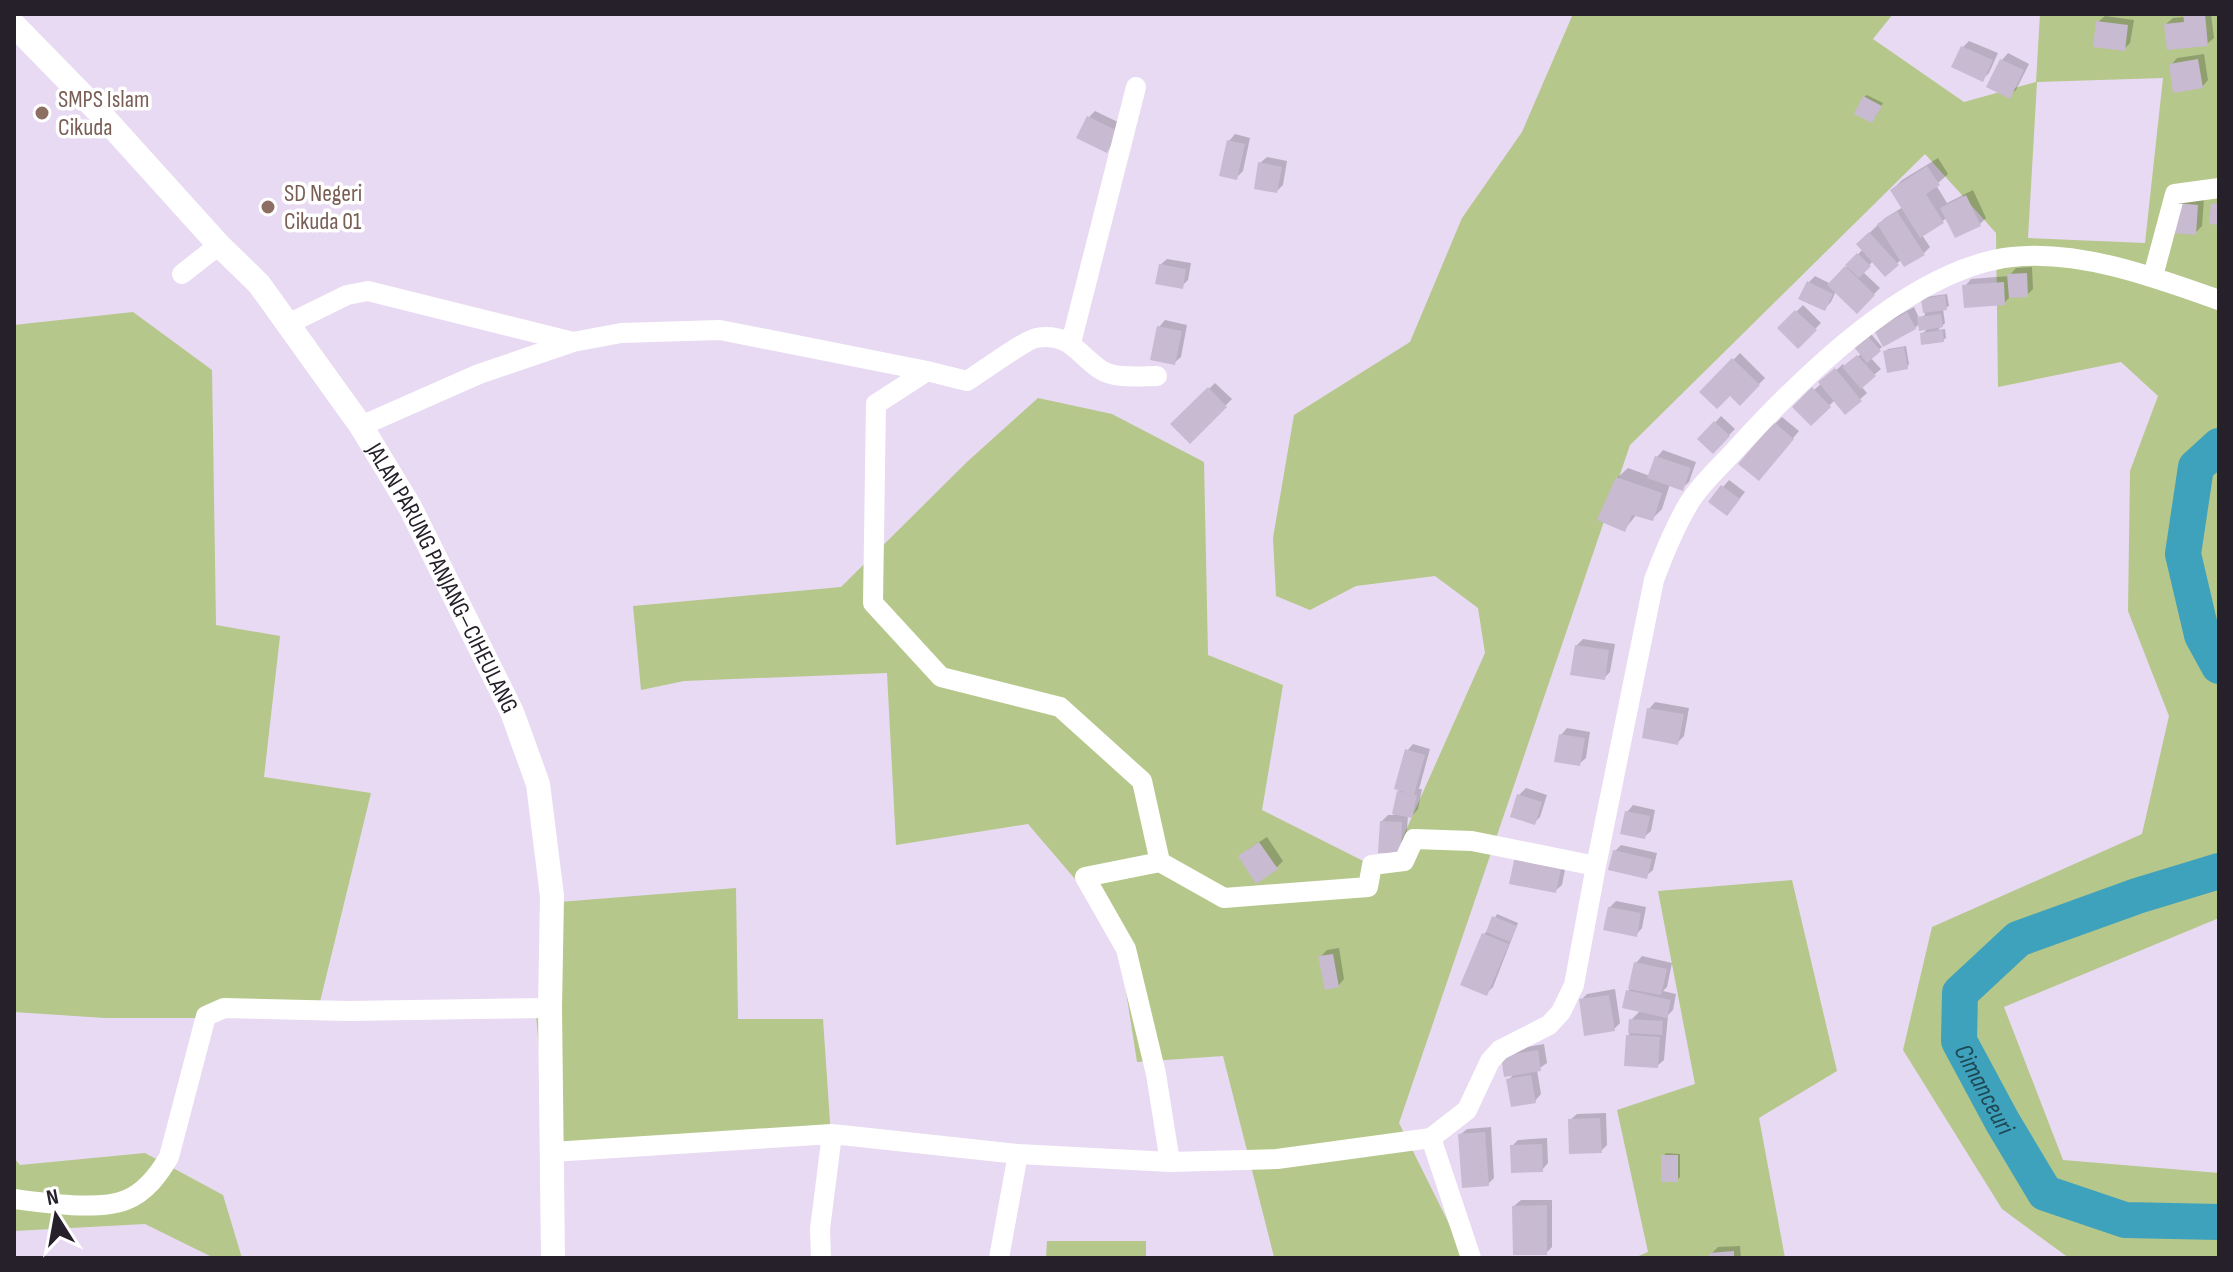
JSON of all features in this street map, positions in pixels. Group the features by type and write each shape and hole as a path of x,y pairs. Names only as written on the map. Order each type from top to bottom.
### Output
{"street":[{"name":"JALAN PARUNG PANJANG–CIHEULANG","path":"14,25 259,284 288,324 361,426 410,507 512,712 538,784 552,896 553,1258"},
{"path":"1071,343 1136,87"},
{"path":"2153,276 2175,194 2219,188"},
{"path":"182,274 219,245"},
{"path":"552,1152 832,1134 1018,1154 1170,1162 1277,1159 1431,1138 1467,1110 1490,1061 1500,1050 1549,1025 1561,1012 1574,985 1654,580 1669,539 1691,500 1781,400 1864,327 1934,282 1973,264 2014,256 2061,257 2153,276 2219,300"},
{"path":"288,324 347,295 368,291 573,342"},
{"path":"361,426 479,374 573,342 621,333 720,330 967,381 1034,338 1056,338 1071,343 1103,371 1157,376"},
{"path":"927,371 876,404 873,603 941,677 1060,707 1142,781 1160,862"},
{"path":"1170,1162 1156,1074 1126,949 1085,877 1160,862 1224,898 1368,887 1372,865 1404,861 1414,839 1472,841 1596,866"},
{"path":"14,1199 62,1205 117,1203 130,1199 158,1177 169,1157 206,1016 224,1008 348,1011 550,1008"},
{"path":"821,1258 820,1229 832,1134"},
{"path":"1431,1138 1471,1258"},
{"path":"999,1258 1018,1154"}],"green space":[{"path":"1573,14 1893,14 1873,39 1964,102 2036,82 2040,14 2219,14 2219,918 2004,1007 2063,1160 2219,1173 2219,1258 2069,1258 2002,1209 1903,1050 1932,927 2142,834 2169,716 2128,611 2130,471 2158,396 2121,362 1998,387 1996,233 1925,154 1630,445 1399,1123 1466,1258 1274,1257 1223,1056 1137,1062 1116,927 1028,824 896,845 887,673 684,681 641,690 633,606 841,587 968,461 1038,398 1112,414 1204,462 1208,655 1283,685 1262,810 1387,873 1485,653 1478,608 1435,576 1356,586 1310,610 1276,596 1273,538 1294,415 1410,342 1462,218 1522,132","holes":["2163,78 2145,243 2028,238 2037,82"]},
{"path":"133,312 212,370 216,625 280,636 264,777 371,793 316,1018 105,1018 14,1012 14,325"},
{"path":"1792,880 1837,1071 1759,1118 1785,1258 1634,1258 1648,1252 1617,1110 1695,1084 1658,891"},
{"path":"736,888 738,1019 823,1019 831,1137 548,1153 536,1014 559,902"},
{"path":"145,1153 223,1195 242,1258 214,1258 145,1224 14,1231 14,1158 20,1165"},
{"path":"1047,1241 1146,1241 1146,1258 1046,1258"}],"building":[{"path":"2183,14 2205,14 2208,46 2167,50 2164,24 2184,22"},
{"path":"2096,21 2128,25 2125,51 2093,47"},
{"path":"1961,46 1993,60 1983,82 1951,67"},
{"path":"2000,59 2024,70 2010,99 1986,87"},
{"path":"2198,59 2203,88 2173,93 2169,64"},
{"path":"1863,96 1882,106 1872,123 1854,114"},
{"path":"1087,116 1118,131 1107,153 1076,138"},
{"path":"1227,140 1245,144 1237,180 1219,176"},
{"path":"1258,162 1282,167 1277,193 1254,189"},
{"path":"1927,166 1940,185 1926,194 1944,223 1920,238 1890,190"},
{"path":"1966,195 1981,226 1955,238 1940,208"},
{"path":"2176,203 2198,205 2196,235 2174,233"},
{"path":"2211,203 2219,204 2219,225 2209,224"},
{"path":"1897,211 1925,255 1904,267 1877,224"},
{"path":"1869,232 1899,265 1885,277 1856,244"},
{"path":"1857,253 1871,266 1859,278 1845,265"},
{"path":"1159,264 1186,269 1183,289 1155,284"},
{"path":"1845,266 1875,295 1857,314 1827,285"},
{"path":"2027,273 2028,297 2009,298 2007,274"},
{"path":"1807,281 1833,294 1825,311 1798,299"},
{"path":"2004,282 2005,305 1964,308 1962,285"},
{"path":"1945,295 1947,310 1923,313 1921,299"},
{"path":"1795,310 1817,330 1798,349 1777,328"},
{"path":"1907,312 1916,329 1883,347 1874,330"},
{"path":"1941,314 1943,327 1919,331 1917,317"},
{"path":"1157,326 1182,331 1175,365 1150,360"},
{"path":"1943,330 1944,342 1921,345 1920,333"},
{"path":"1867,335 1881,351 1867,363 1853,346"},
{"path":"1904,347 1908,369 1887,373 1883,351"},
{"path":"1857,355 1876,376 1861,389 1842,367"},
{"path":"1732,358 1760,385 1740,406 1730,396 1717,409 1699,392"},
{"path":"1835,368 1862,401 1845,415 1818,382"},
{"path":"1208,387 1227,407 1190,444 1170,424"},
{"path":"1812,387 1831,407 1811,426 1792,407"},
{"path":"1714,421 1730,436 1713,454 1697,439"},
{"path":"1774,422 1794,439 1759,481 1738,464"},
{"path":"1655,456 1691,468 1683,491 1647,478"},
{"path":"1616,477 1662,493 1653,521 1632,515 1625,532 1597,520"},
{"path":"1721,485 1740,499 1727,516 1708,502"},
{"path":"1575,645 1609,650 1605,680 1570,675"},
{"path":"1647,708 1684,714 1678,745 1642,738"},
{"path":"1559,734 1585,738 1580,766 1554,762"},
{"path":"1405,749 1425,755 1414,795 1417,795 1412,818 1392,814 1397,791 1407,793 1394,789"},
{"path":"1517,794 1542,802 1535,825 1510,817"},
{"path":"1625,811 1650,816 1645,839 1620,834"},
{"path":"1380,821 1402,822 1401,854 1378,853"},
{"path":"1259,842 1278,869 1256,884 1238,856"},
{"path":"1613,850 1652,859 1647,879 1608,870"},
{"path":"1515,856 1562,865 1556,893 1509,884"},
{"path":"1608,907 1641,913 1637,937 1603,930"},
{"path":"1492,916 1517,926 1510,942 1486,932"},
{"path":"1482,933 1509,944 1487,996 1460,985"},
{"path":"1333,954 1339,987 1325,990 1318,956"},
{"path":"1634,962 1667,969 1661,995 1628,989"},
{"path":"1626,990 1671,1000 1667,1018 1622,1008"},
{"path":"1609,995 1615,1031 1584,1036 1579,999"},
{"path":"1629,1019 1663,1021 1662,1035 1628,1033"},
{"path":"1626,1035 1660,1037 1658,1068 1624,1066"},
{"path":"1538,1050 1541,1071 1504,1077 1501,1056"},
{"path":"1531,1075 1536,1103 1511,1107 1506,1079"},
{"path":"1600,1118 1602,1153 1569,1154 1568,1119"},
{"path":"1485,1132 1489,1186 1462,1188 1458,1134"},
{"path":"1542,1144 1543,1172 1511,1173 1510,1145"},
{"path":"1661,1155 1678,1155 1678,1182 1661,1182"},
{"path":"1547,1205 1547,1255 1513,1255 1512,1206"},
{"path":"1734,1251 1734,1258 1709,1258 1709,1253"}],"waterway":[{"name":"Cimanceuri","path":"2219,446 2196,467 2183,554 2202,635 2219,666"},
{"name":"Cimanceuri","path":"2219,871 2137,896 2018,939 1960,993 1959,1041 2045,1193 2125,1220 2219,1222"}],"place":[{"name":"SMPS Islam Cikuda","path":"42,113"},
{"name":"SD Negeri Cikuda 01","path":"268,207"}]}
